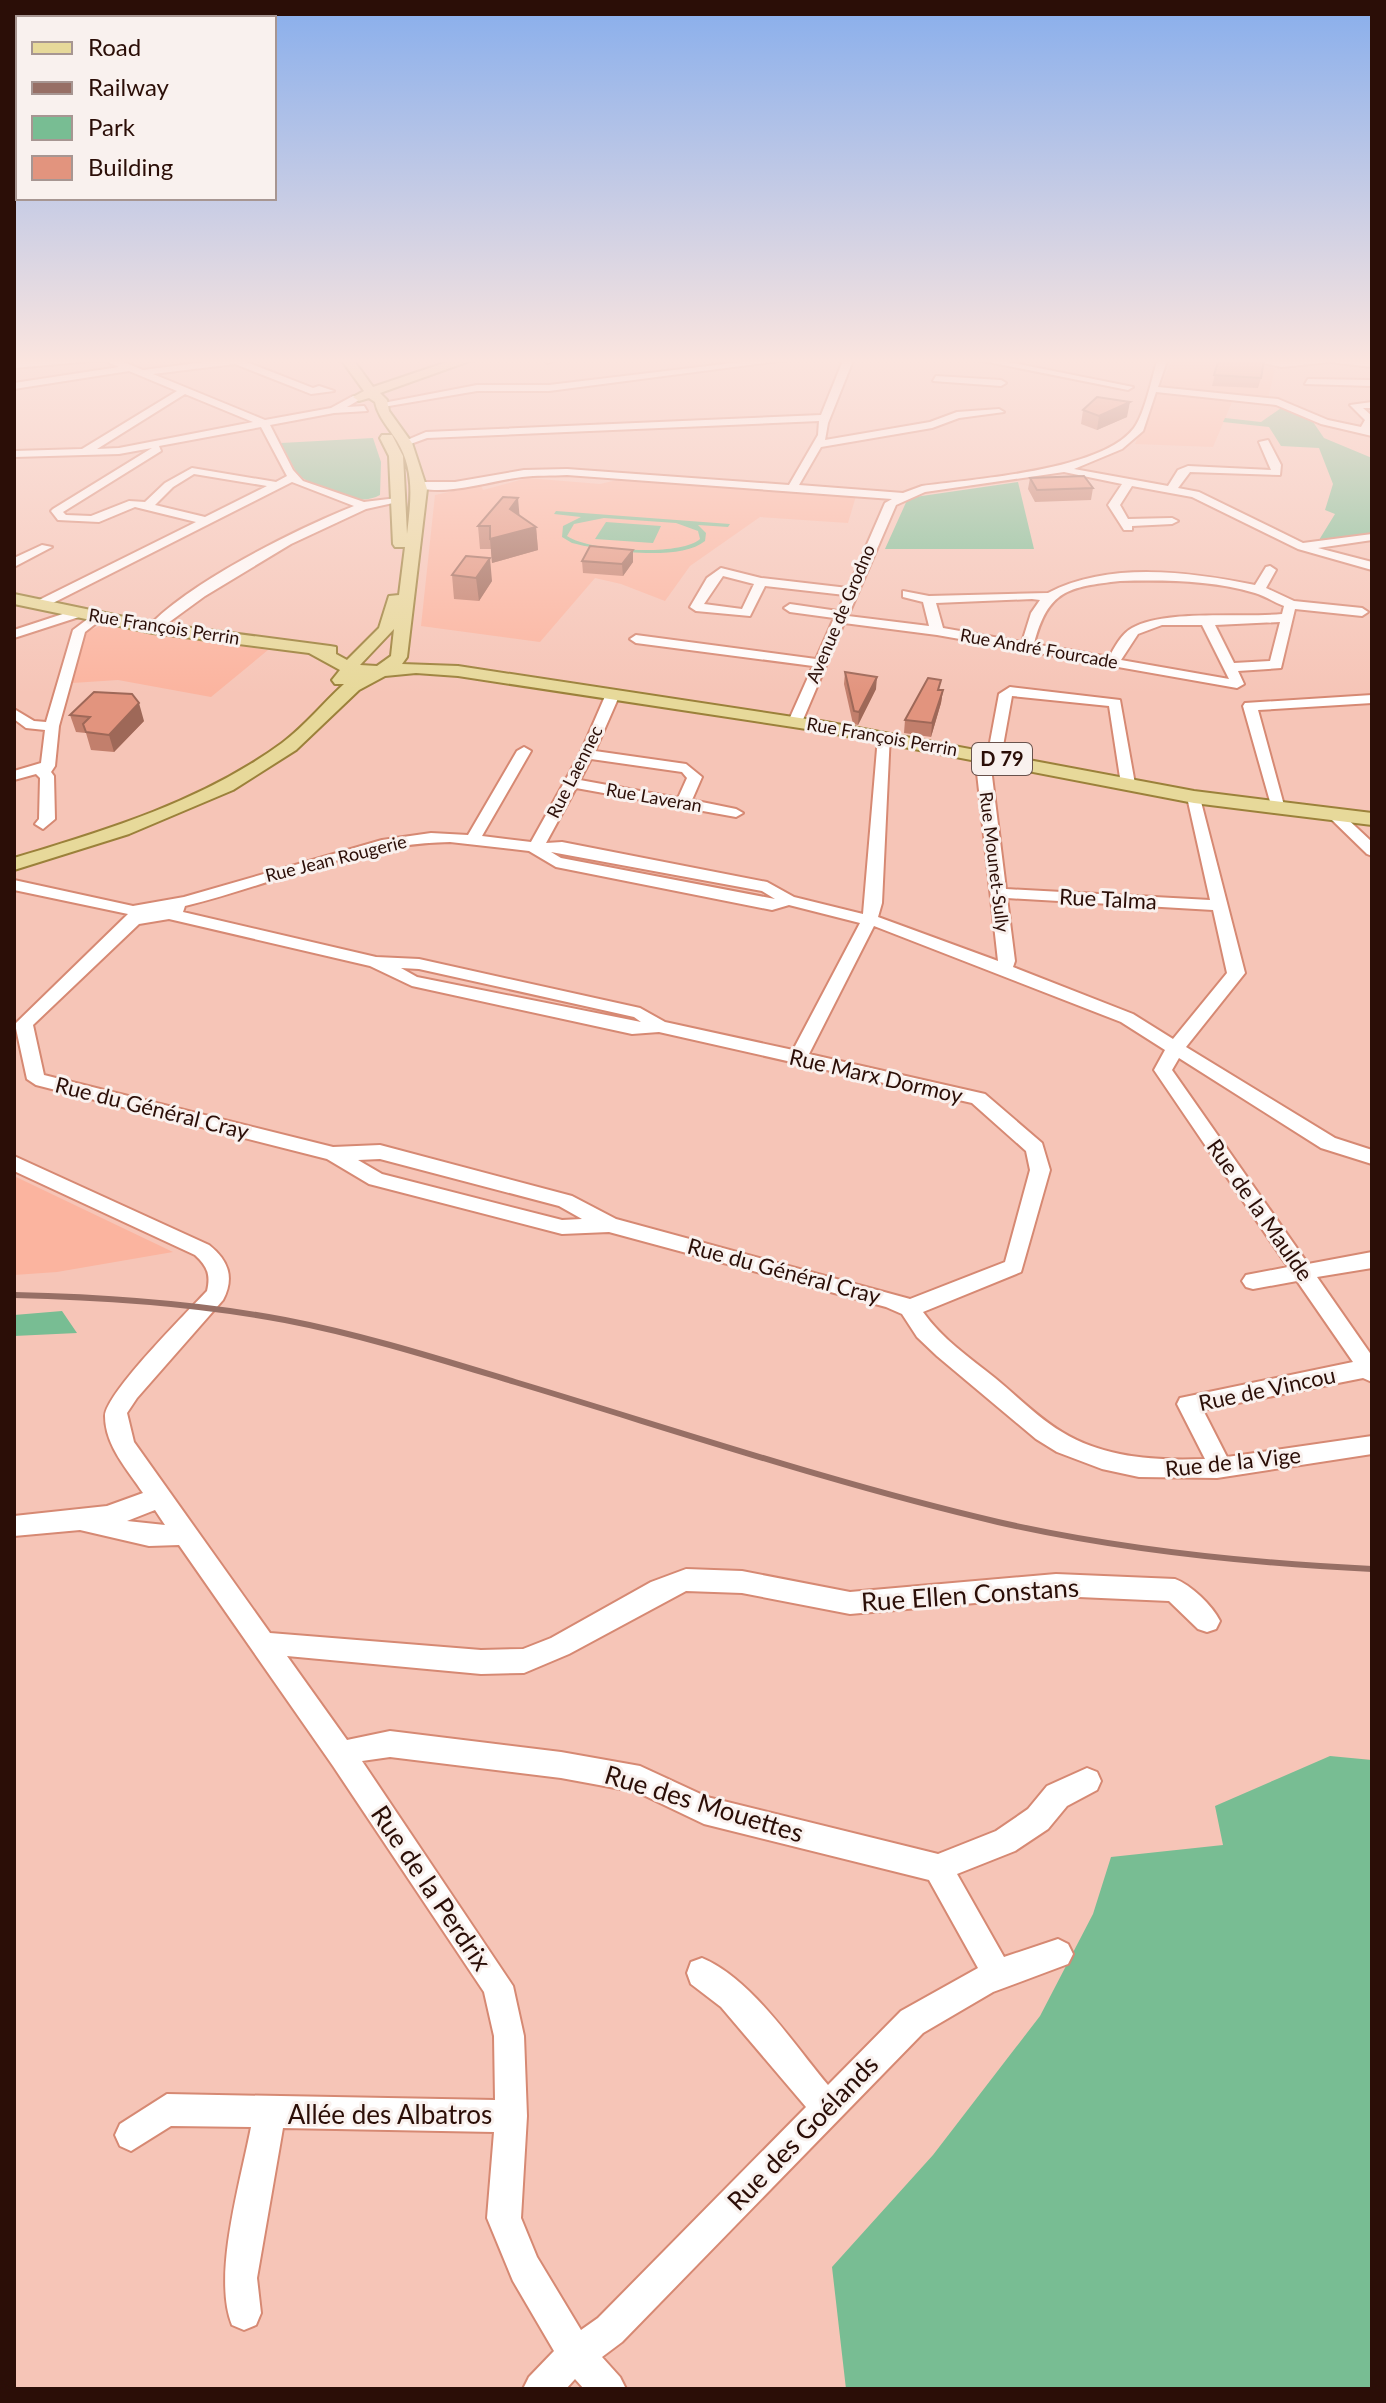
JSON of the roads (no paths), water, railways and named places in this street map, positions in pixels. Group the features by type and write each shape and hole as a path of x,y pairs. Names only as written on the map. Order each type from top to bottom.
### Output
{"main road":[{"path":"14,864 123,830 226,785 290,746 350,688 393,665 400,650 408,493 401,470"},
{"path":"14,852 108,824 210,781 287,732 336,687 393,619 408,493 417,470"},
{"name":"Rue François Perrin","path":"14,599 153,628 315,650 384,647 400,650 437,668"},
{"name":"Rue François Perrin","path":"315,650 350,668 367,672 437,668 885,737 1194,797 1372,819"}],"street":[{"path":"122,470 57,511 62,518 87,521 109,516 133,503 203,520"},
{"path":"288,470 292,478"},
{"path":"792,488 803,470"},
{"path":"153,628 184,603 287,544 364,506 408,493 524,473 554,472 900,496 922,489 1056,470"},
{"path":"1068,470 1211,499 1302,547 1372,566"},
{"path":"1082,470 1089,476"},
{"path":"1172,489 1186,470"},
{"path":"1213,470 1276,473 1280,487"},
{"path":"147,506 169,485 192,471 273,484"},
{"path":"39,605 273,484 292,478 364,506"},
{"path":"1129,482 1114,505 1126,525 1172,521"},
{"name":"Avenue de Grodno","path":"795,722 888,506 900,496"},
{"path":"1302,547 1372,537"},
{"path":"14,563 46,547"},
{"path":"1259,590 1270,570"},
{"path":"761,582 746,613 696,607 711,581 721,572 761,582 852,592"},
{"path":"907,594 929,600 1032,595 1050,597 1082,584 1131,577 1186,578 1259,590 1289,611"},
{"path":"1027,647 1036,615 1050,597"},
{"path":"929,600 937,631"},
{"name":"Rue André Fourcade","path":"790,608 1237,684"},
{"path":"1230,667 1276,665 1289,611"},
{"path":"1113,662 1134,631 1160,621 1207,622 1289,611 1367,615"},
{"path":"14,634 78,613"},
{"path":"43,824 47,819 45,770 52,726 79,630 97,618"},
{"path":"1207,622 1250,706 1278,809"},
{"path":"636,639 819,663"},
{"name":"Rue Mounet-Sully","path":"1004,969 1007,961 998,893 988,756 1006,694 1010,691 1115,703 1128,784"},
{"name":"Rue Laennec","path":"535,849 587,754 613,694"},
{"path":"1250,706 1372,699"},
{"path":"14,713 31,725 52,726"},
{"path":"798,1058 869,921 874,903 885,737"},
{"path":"474,837 524,751"},
{"path":"587,754 686,768 695,777 683,803"},
{"path":"14,776 45,770"},
{"path":"14,786 45,770"},
{"name":"Rue Laveran","path":"572,783 736,813"},
{"path":"1176,1047 1236,973 1194,797"},
{"path":"1336,816 1372,851"},
{"name":"Rue Jean Rougerie","path":"172,909 409,840 474,837 535,849 556,862 772,905 788,900 846,912 893,926 1127,1018 1328,1143 1372,1158"},
{"path":"14,885 137,912 172,909"},
{"name":"Rue Talma","path":"998,893 1219,905"},
{"name":"Rue Marx Dormoy","path":"172,909 376,962 412,981 632,1028 659,1026 978,1098 1035,1148 1040,1170 1014,1267 910,1308"},
{"name":"Rue du Général Cray","path":"137,912 24,1024 36,1079 333,1154 368,1177 562,1227 610,1225 891,1300 910,1308"},
{"name":"Rue de la Maulde","path":"1176,1047 1163,1070 1370,1370"},
{"path":"1372,1151 1372,1158"},
{"name":"Rue de la Perdrix","path":"14,1163 202,1250 217,1262 222,1277 216,1294 129,1392 116,1412 118,1431 124,1446 343,1757 498,1986 509,2036 511,2116 504,2218 525,2269 576,2354 608,2389"},
{"path":"1253,1281 1372,1260"},
{"name":"Rue de la Vige","path":"910,1308 927,1334 1038,1427 1064,1444 1101,1458 1154,1470 1221,1468 1372,1445"},
{"name":"Rue de Vincou","path":"1221,1468 1188,1404 1370,1370"},
{"path":"14,1526 82,1521 139,1509 159,1497"},
{"path":"82,1521 152,1535 173,1537 184,1533"},
{"name":"Rue Ellen Constans","path":"264,1648 273,1643 481,1662 524,1661 560,1646 660,1590 686,1580 742,1582 850,1603 1056,1585 1175,1590 1207,1621"},
{"name":"Rue des Mouettes","path":"343,1757 356,1749 390,1744 561,1765 640,1779 704,1810 938,1868"},
{"path":"997,1973 938,1868 1005,1841 1038,1819 1057,1796 1087,1781"},
{"name":"Rue des Goélands","path":"541,2389 576,2354 610,2330 912,2022 944,1999 997,1973 1058,1954"},
{"path":"702,1973 732,1996 827,2108"},
{"name":"Allée des Albatros","path":"131,2135 167,2110 511,2116"},
{"name":"Allée des Albatros","path":"244,2313 240,2278 269,2114"}],"railway":[{"path":"14,1295 150,1302 285,1320 401,1348 816,1474 998,1522 1184,1554 1372,1569"}]}
